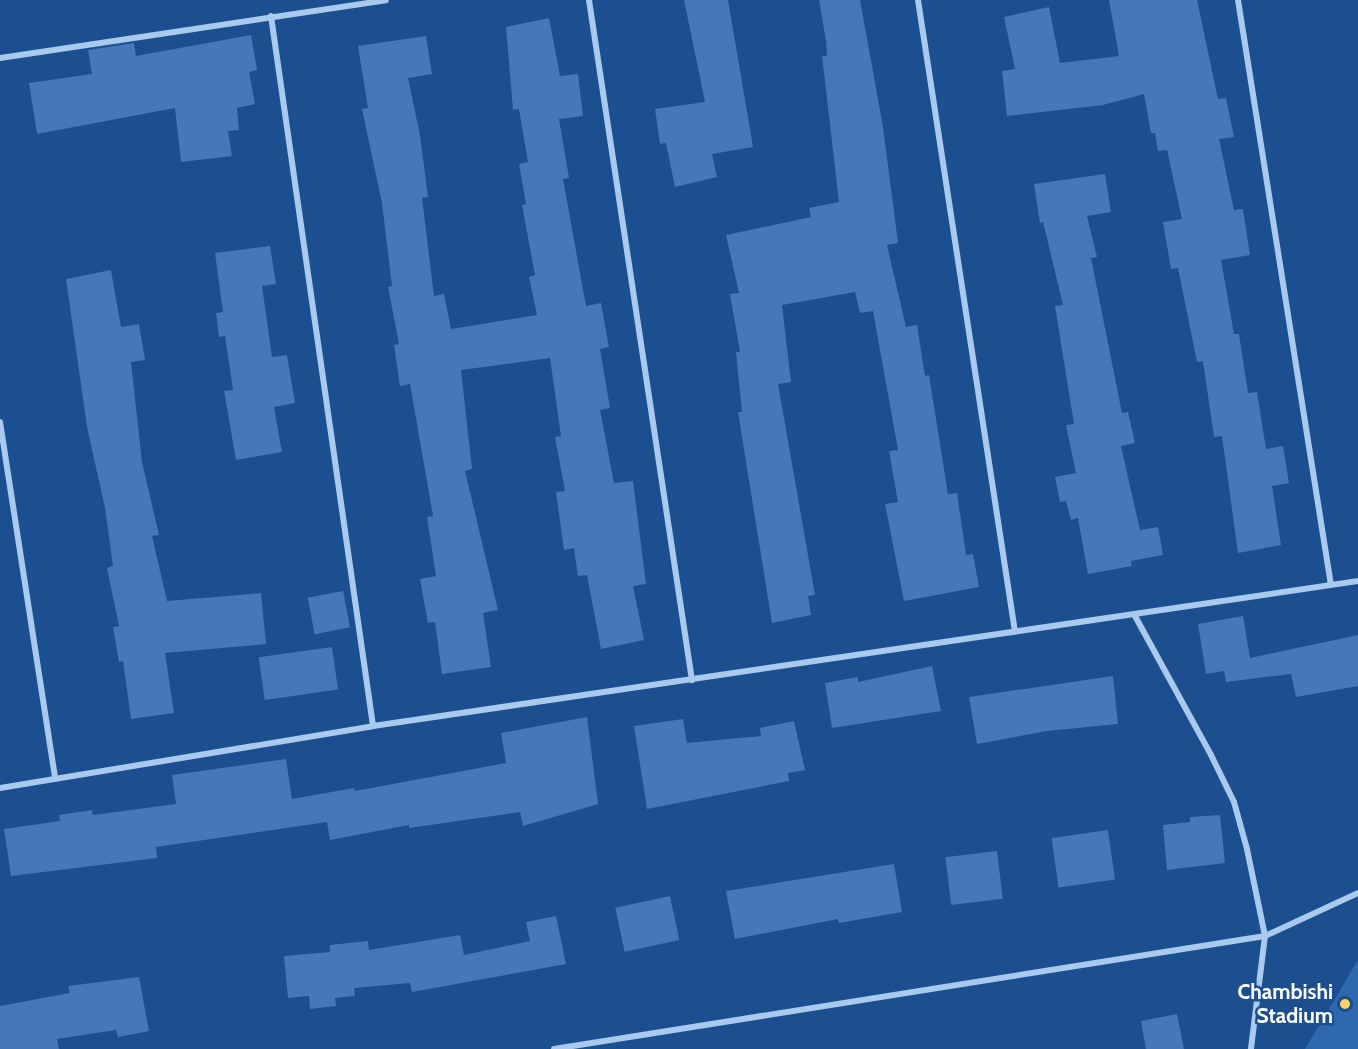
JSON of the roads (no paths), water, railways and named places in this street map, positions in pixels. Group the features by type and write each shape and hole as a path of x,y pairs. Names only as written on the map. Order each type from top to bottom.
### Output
{"street":[{"path":"0,58 386,0"},
{"path":"589,0 692,680"},
{"path":"918,0 1014,632"},
{"path":"1238,0 1331,585"},
{"path":"271,16 373,726"},
{"path":"0,422 55,779"},
{"path":"0,788 373,726 1135,616 1358,581"},
{"path":"1135,616 1234,802 1265,936 1251,1049"},
{"path":"554,1049 1265,936 1358,893"}],"place":[{"name":"Chambishi Stadium","path":"1345,1004"}]}
